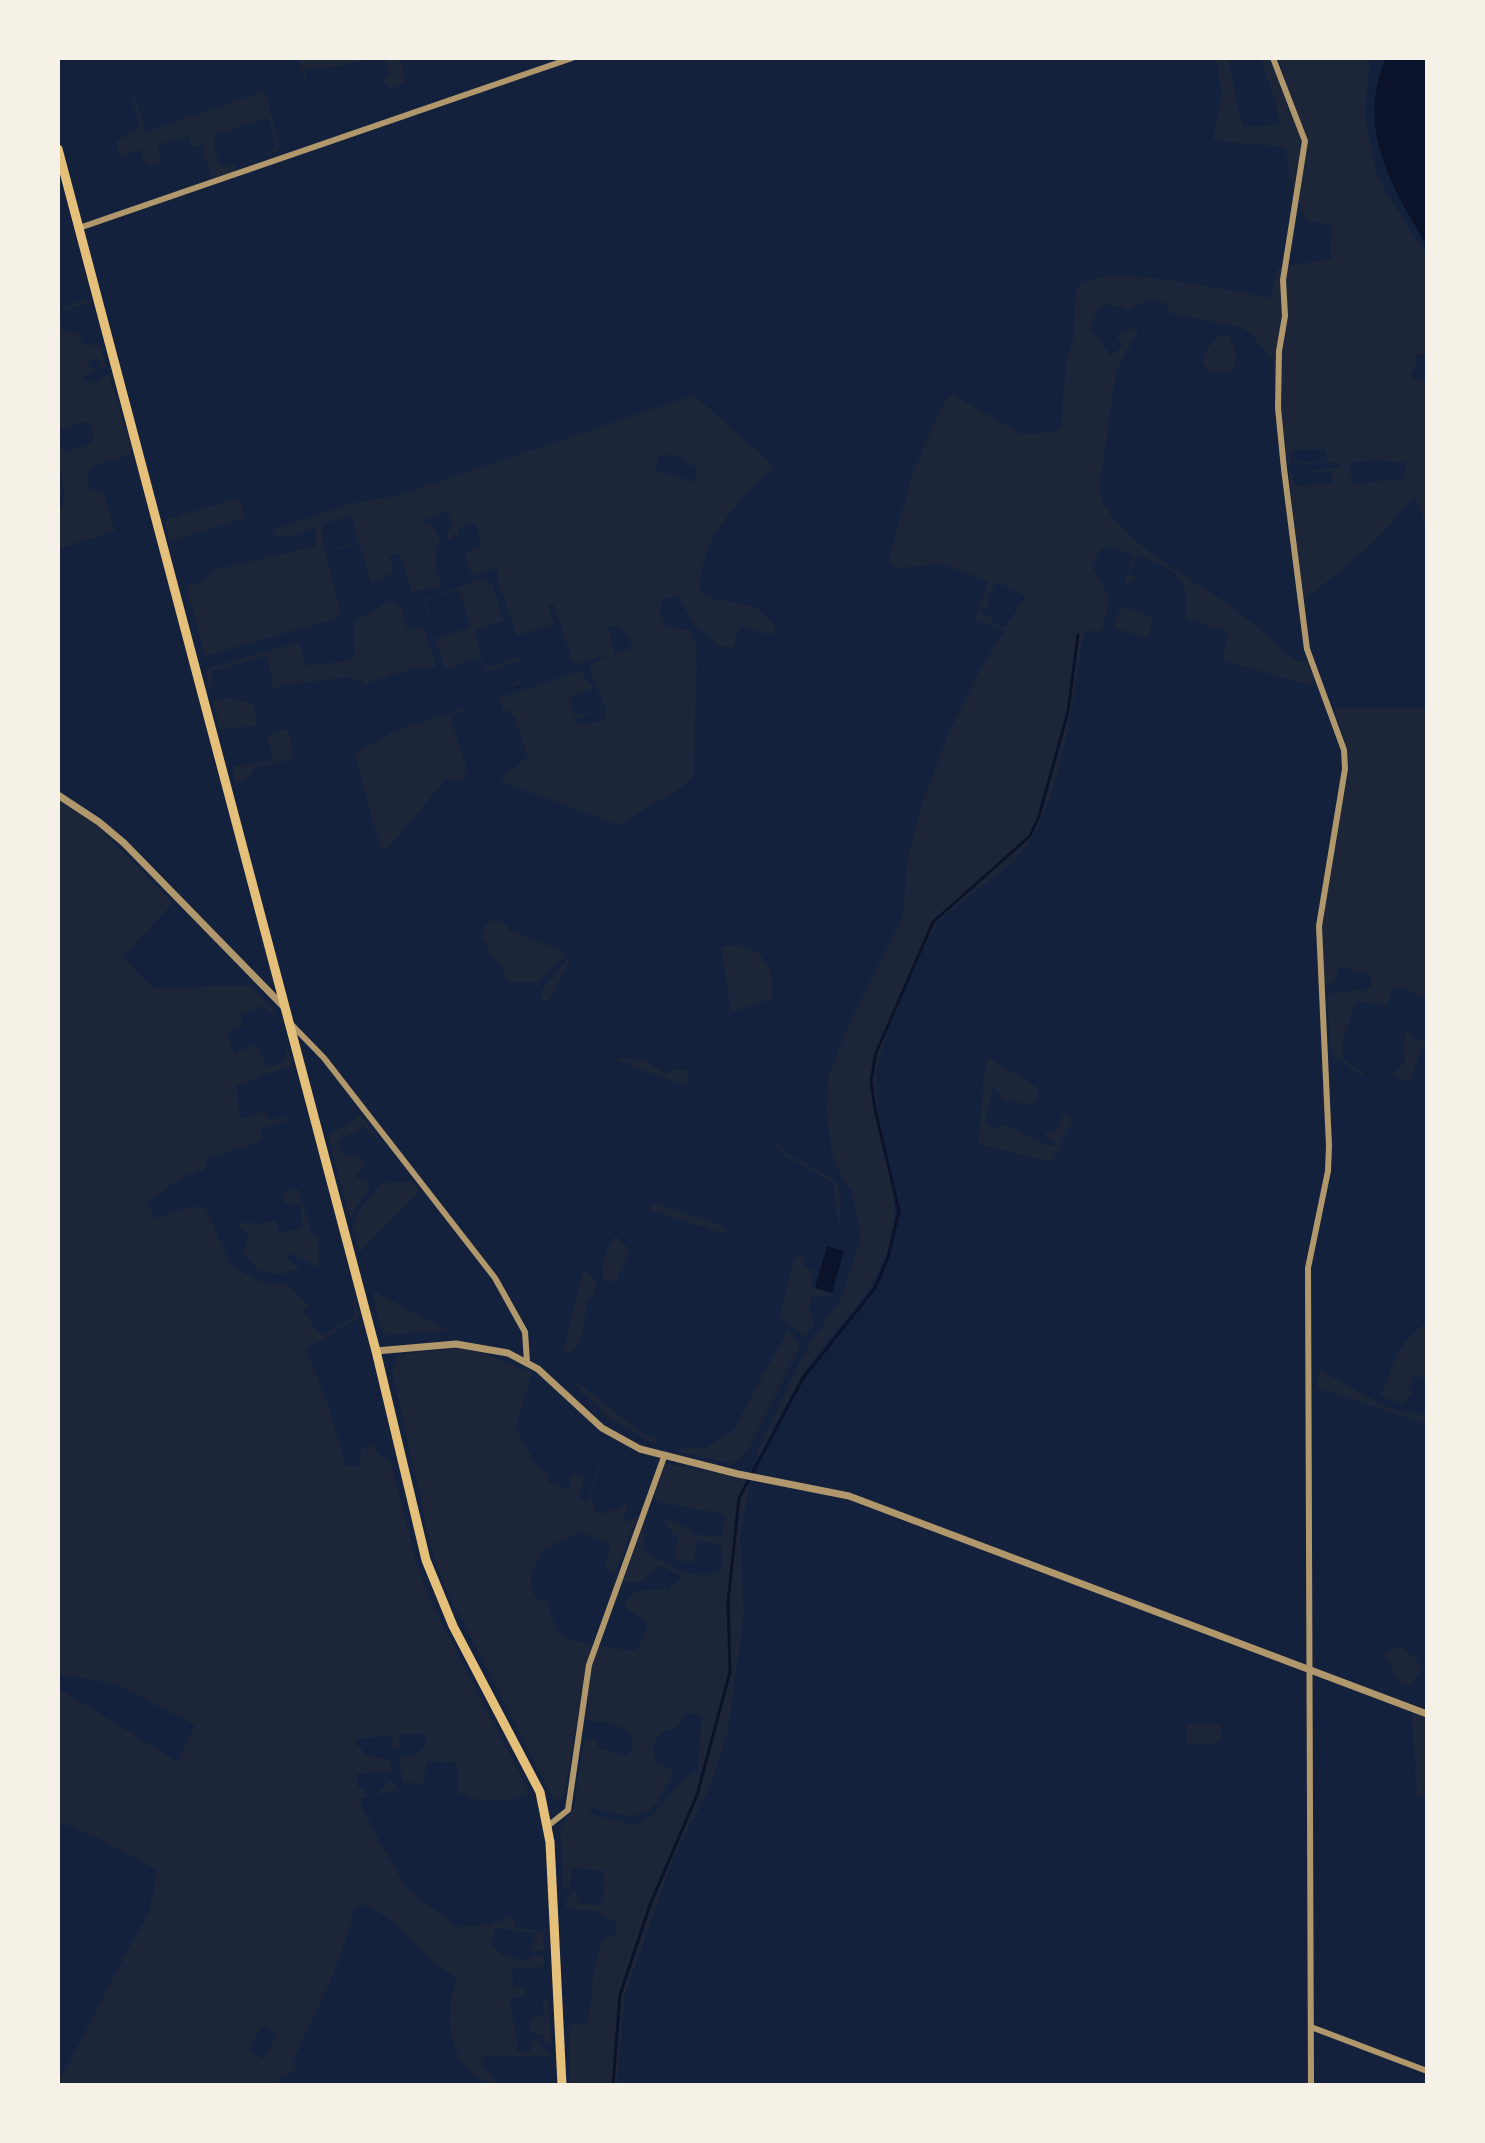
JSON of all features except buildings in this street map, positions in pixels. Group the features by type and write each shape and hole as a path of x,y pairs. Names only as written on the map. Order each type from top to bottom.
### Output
{"main road":[{"path":"59,153 376,1351 426,1560 453,1626 528,1767 549,1825 562,2085"}],"street":[{"path":"79,228 572,58"},
{"path":"1273,58 1305,141 1283,280 1285,316 1279,351 1278,408 1284,469 1307,649 1344,750 1345,769 1319,926 1329,1146 1308,1268 1311,2085"},
{"path":"58,795 124,843 283,1006"},
{"path":"286,1019 324,1058 495,1278 525,1332 527,1362"},
{"path":"376,1351 466,1344 500,1350 527,1362 602,1428 664,1457 849,1496 1427,1714"},
{"path":"549,1825 568,1810 589,1665 664,1457"},
{"path":"1311,2027 1427,2071"}],"shaded area":[{"path":"298,58 372,58 340,66 306,69 305,82"},
{"path":"385,58 400,58 406,81 390,89 382,79 389,77"},
{"path":"1217,58 1228,58 1242,127 1279,125 1277,106 1260,58 1269,58 1292,114 1295,107 1278,58 1370,58 1365,115 1377,177 1427,257 1427,354 1415,355 1416,368 1411,373 1414,379 1427,383 1427,527 1414,498 1370,546 1303,601 1289,474 1339,467 1339,462 1291,465 1288,463 1275,394 1273,360 1249,332 1239,327 1170,313 1165,303 1149,298 1130,310 1107,304 1096,313 1090,327 1111,356 1122,346 1117,338 1119,332 1136,328 1137,333 1116,372 1099,490 1105,507 1136,541 1236,610 1297,662 1308,662 1314,683 1309,685 1222,660 1229,632 1186,618 1183,583 1172,571 1140,555 1136,556 1129,574 1137,578 1124,587 1133,555 1104,545 1092,567 1110,597 1103,628 1100,631 1084,631 1060,764 1044,814 1033,836 1014,861 939,922 908,982 882,1049 877,1070 877,1091 894,1200 890,1245 870,1287 800,1380 760,1456 756,1454 801,1358 841,1298 861,1237 851,1189 841,1177 832,1153 827,1110 829,1074 848,1026 902,918 908,857 921,806 947,737 979,672 1004,631 975,620 988,581 942,564 895,568 889,559 913,471 945,400 952,394 1022,435 1061,430 1066,360 1073,340 1077,287 1092,279 1113,276 1169,280 1270,298 1278,268 1331,259 1332,225 1306,220 1289,175 1286,147 1215,141 1213,138 1222,94","holes":["1326,449 1327,461 1291,463 1290,451","1380,461 1407,463 1402,479 1352,484 1350,462","1332,471 1333,483 1293,486 1293,474","996,582 1026,597 1004,628 992,624 994,617 981,613 983,607 988,609 987,601"]},
{"path":"1386,58 1427,58 1427,246 1390,179 1376,133 1374,109 1377,84"},
{"path":"265,91 280,150 265,156 276,146 269,118 219,133 215,136 215,151 222,166 235,164 236,171 211,179 202,145 192,147 188,136 158,145 162,160 151,165 144,161 140,150 119,156 116,141 140,128 132,97 135,94 146,132"},
{"path":"83,300 89,303 58,311"},
{"path":"58,311 63,331 79,333 83,345 100,345 106,367 102,368 98,359 88,362 91,368 98,370 83,376 83,381 96,381 108,373 132,449 129,454 95,465 87,475 90,489 104,492 115,531 58,549 58,509 62,508 64,494 58,443 66,452 90,444 94,439 89,421 58,430"},
{"path":"1221,334 1229,336 1236,353 1233,370 1216,372 1203,363 1206,350"},
{"path":"694,395 775,467 723,522 706,554 700,591 707,597 758,608 776,627 772,635 740,627 733,648 719,646 712,637 694,626 678,596 662,599 660,613 666,626 689,631 697,647 694,774 689,781 621,826 499,781 528,756 514,717 508,710 503,711 499,698 580,671 593,688 570,698 575,716 595,711 598,705 599,710 574,720 576,726 604,720 607,712 589,667 607,655 578,664 573,662 553,603 548,604 554,624 517,636 498,581 498,568 472,576 465,553 482,546 475,523 458,528 459,534 448,540 446,533 453,527 447,511 422,521 423,524 432,525 439,537 435,563 441,586 412,592 399,553 389,556 394,572 372,583 359,544 338,550 339,566 337,548 359,542 351,516 325,523 321,532 340,610 335,619 205,656 186,586 203,582 214,570 316,546 316,526 298,535 276,538 272,530 350,504 399,495","holes":["662,454 687,459 686,463 697,468 694,482 655,470 658,457","607,625 624,632 632,648 615,654"]},
{"path":"239,498 245,518 170,541 165,523 168,519"},
{"path":"483,579 492,583 504,621 474,630 485,668 517,658 520,674 516,662 486,671 489,686 480,657 445,669 435,639 471,627 459,590 426,601 431,624 424,600"},
{"path":"388,601 396,602 402,608 408,631 423,626 436,664 433,668 418,667 364,684 362,680 355,681 350,677 284,685 270,691 273,681 266,656 212,671 212,687 209,687 206,673 209,668 299,642 306,666 351,660 355,654 353,623"},
{"path":"1121,606 1154,617 1148,638 1116,629 1114,622"},
{"path":"520,679 521,683 502,689"},
{"path":"231,698 253,704 258,725 220,730 213,699"},
{"path":"465,708 468,719 463,711 450,716 467,769 462,780 446,779 391,844 384,850 380,848 355,753 390,733"},
{"path":"1334,708 1427,708 1427,998 1394,985 1386,1006 1357,1001 1343,1039 1343,1059 1364,1074 1363,1077 1331,1054 1327,1001 1330,994 1371,988 1371,976 1344,966 1339,968 1334,983 1324,985 1321,929 1326,882 1349,770 1348,750"},
{"path":"288,729 294,759 255,768 251,775 236,784 232,767 273,760 268,738 272,733"},
{"path":"58,800 97,825 173,903 123,957 153,988 249,985 273,1008 276,1016 262,1006 240,1015 243,1026 227,1034 234,1053 257,1044 267,1067 283,1062 287,1047 293,1065 236,1085 240,1119 265,1112 269,1120 286,1116 287,1121 260,1129 262,1140 207,1159 205,1170 184,1176 148,1202 154,1219 188,1207 205,1207 232,1267 266,1285 280,1284 291,1288 308,1306 303,1312 321,1336 356,1316 351,1286 359,1317 306,1349 328,1405 346,1466 359,1466 361,1448 374,1445 380,1456 391,1463 416,1562 431,1602 528,1790 527,1794 510,1799 492,1801 474,1798 457,1792 457,1763 426,1761 424,1784 402,1782 399,1758 418,1753 426,1745 424,1734 399,1735 400,1746 406,1750 393,1746 392,1736 355,1739 355,1746 361,1747 365,1755 389,1759 393,1772 356,1774 358,1789 365,1789 366,1796 379,1792 388,1781 394,1781 396,1789 360,1799 404,1886 457,1927 491,1924 513,1916 516,1928 543,1931 544,1951 530,1950 535,1933 495,1928 492,1945 501,1955 527,1961 533,1956 544,1956 544,1967 512,1968 513,1987 525,1987 525,1997 509,1998 517,2051 530,2052 531,2041 537,2038 552,2057 484,2056 480,2060 497,2085 480,2078 459,2056 453,2042 451,2011 456,1977 432,1960 388,1918 363,1904 350,1914 353,1919 335,1970 292,2064 299,2069 280,2078 276,2085 58,2085 58,2075 62,2075 150,1909 157,1870 91,1834 58,1822 58,1688 178,1762 195,1725 115,1684 58,1674","holes":["262,2026 277,2034 264,2059 249,2051"]},
{"path":"495,920 507,925 510,931 564,951 563,957 538,983 510,982 481,937 486,924"},
{"path":"737,945 760,953 771,973 772,999 731,1012 721,946"},
{"path":"567,959 570,960 549,1000 543,1001 541,991"},
{"path":"1407,1028 1413,1038 1425,1041 1409,1083 1390,1075 1406,1062 1403,1046"},
{"path":"619,1057 642,1060 665,1073 678,1069 690,1070 686,1086 617,1060"},
{"path":"989,1058 1038,1088 1037,1102 1028,1105 1003,1099 993,1085 986,1120 989,1126 997,1128 1006,1125 1047,1146 1054,1146 1056,1141 1045,1135 1045,1131 1054,1133 1064,1114 1072,1120 1051,1162 979,1144 985,1065"},
{"path":"361,1115 385,1146 364,1126 338,1140 344,1155 356,1154 364,1160 362,1170 354,1176 369,1183 369,1189 350,1217 328,1136"},
{"path":"760,1130 786,1153 835,1180 839,1186 841,1223 838,1223 833,1182 784,1155"},
{"path":"411,1181 419,1191 360,1252 352,1227 363,1205 381,1183"},
{"path":"293,1188 299,1190 312,1236 318,1236 319,1267 286,1252 288,1260 301,1268 278,1275 258,1271 243,1251 249,1236 237,1225 248,1221 257,1225 275,1220 280,1233 302,1228 301,1205 284,1203 284,1195"},
{"path":"658,1204 727,1227 725,1234 650,1210 651,1205"},
{"path":"616,1236 630,1250 616,1281 603,1281 607,1251"},
{"path":"827,1246 844,1251 832,1293 815,1288"},
{"path":"799,1254 805,1255 803,1267 814,1271 810,1287 832,1293 828,1297 812,1296 809,1305 814,1326 804,1336 780,1316 793,1261"},
{"path":"583,1270 593,1278 596,1288 586,1308 580,1342 571,1352 563,1354"},
{"path":"372,1290 449,1331 387,1335 382,1331"},
{"path":"1427,1323 1427,1379 1413,1376 1408,1388 1412,1392 1404,1405 1380,1396 1402,1346"},
{"path":"788,1330 799,1341 799,1348 748,1450 733,1464 677,1451 684,1447 704,1449 732,1432"},
{"path":"459,1348 482,1352 532,1373 516,1427 535,1463 548,1476 548,1482 568,1489 573,1473 585,1477 578,1497 586,1503 607,1443 617,1447 607,1446 591,1495 595,1511 603,1514 610,1509 620,1509 625,1503 628,1504 623,1520 628,1522 637,1517 615,1574 605,1568 610,1544 581,1532 543,1549 530,1580 534,1597 545,1601 559,1633 571,1640 632,1651 638,1647 647,1626 644,1619 624,1607 627,1600 636,1592 668,1590 681,1577 660,1565 638,1583 623,1582 644,1524 644,1549 662,1561 700,1575 721,1572 722,1545 698,1541 693,1562 678,1561 674,1556 678,1539 663,1522 667,1519 690,1529 689,1534 722,1537 725,1518 723,1514 658,1502 653,1495 664,1463 745,1479 749,1486 740,1539 744,1612 728,1731 710,1787 675,1855 625,1994 617,2085 570,2085 569,2025 586,2024 597,1957 607,1937 615,1934 617,1923 597,1911 566,1909 565,1900 575,1891 578,1903 599,1905 603,1900 605,1871 571,1868 570,1886 564,1891 560,1829 574,1807 584,1741 594,1738 599,1748 626,1756 633,1747 631,1738 617,1725 586,1720 590,1677 583,1685 564,1796 555,1801 446,1589 433,1555 392,1370 399,1355","holes":["686,1712 702,1717 698,1770 688,1775 652,1815 633,1825 589,1813 591,1807 634,1816 652,1808 667,1787 674,1770 656,1762 653,1745 662,1732 675,1729"]},
{"path":"1319,1370 1387,1407 1427,1416 1427,1424 1317,1388"},
{"path":"575,1380 639,1431 657,1440 656,1445 608,1418 573,1382"},
{"path":"1399,1646 1417,1659 1422,1671 1408,1686 1401,1683 1384,1656"},
{"path":"1416,1712 1427,1716 1427,1797 1417,1796 1412,1714"},
{"path":"1186,1724 1221,1725 1220,1740 1213,1745 1188,1744"},
{"path":"543,1998 547,1998 551,2043 544,2042 543,2035 530,2032 530,2019 544,2014"}],"waterway":[{"path":"613,2085 620,1995 650,1905 697,1795 730,1672 728,1602 739,1498 803,1378 875,1288 888,1257 899,1211 875,1109 871,1081 876,1053 933,922 1030,836 1039,816 1068,712 1078,635"}]}
